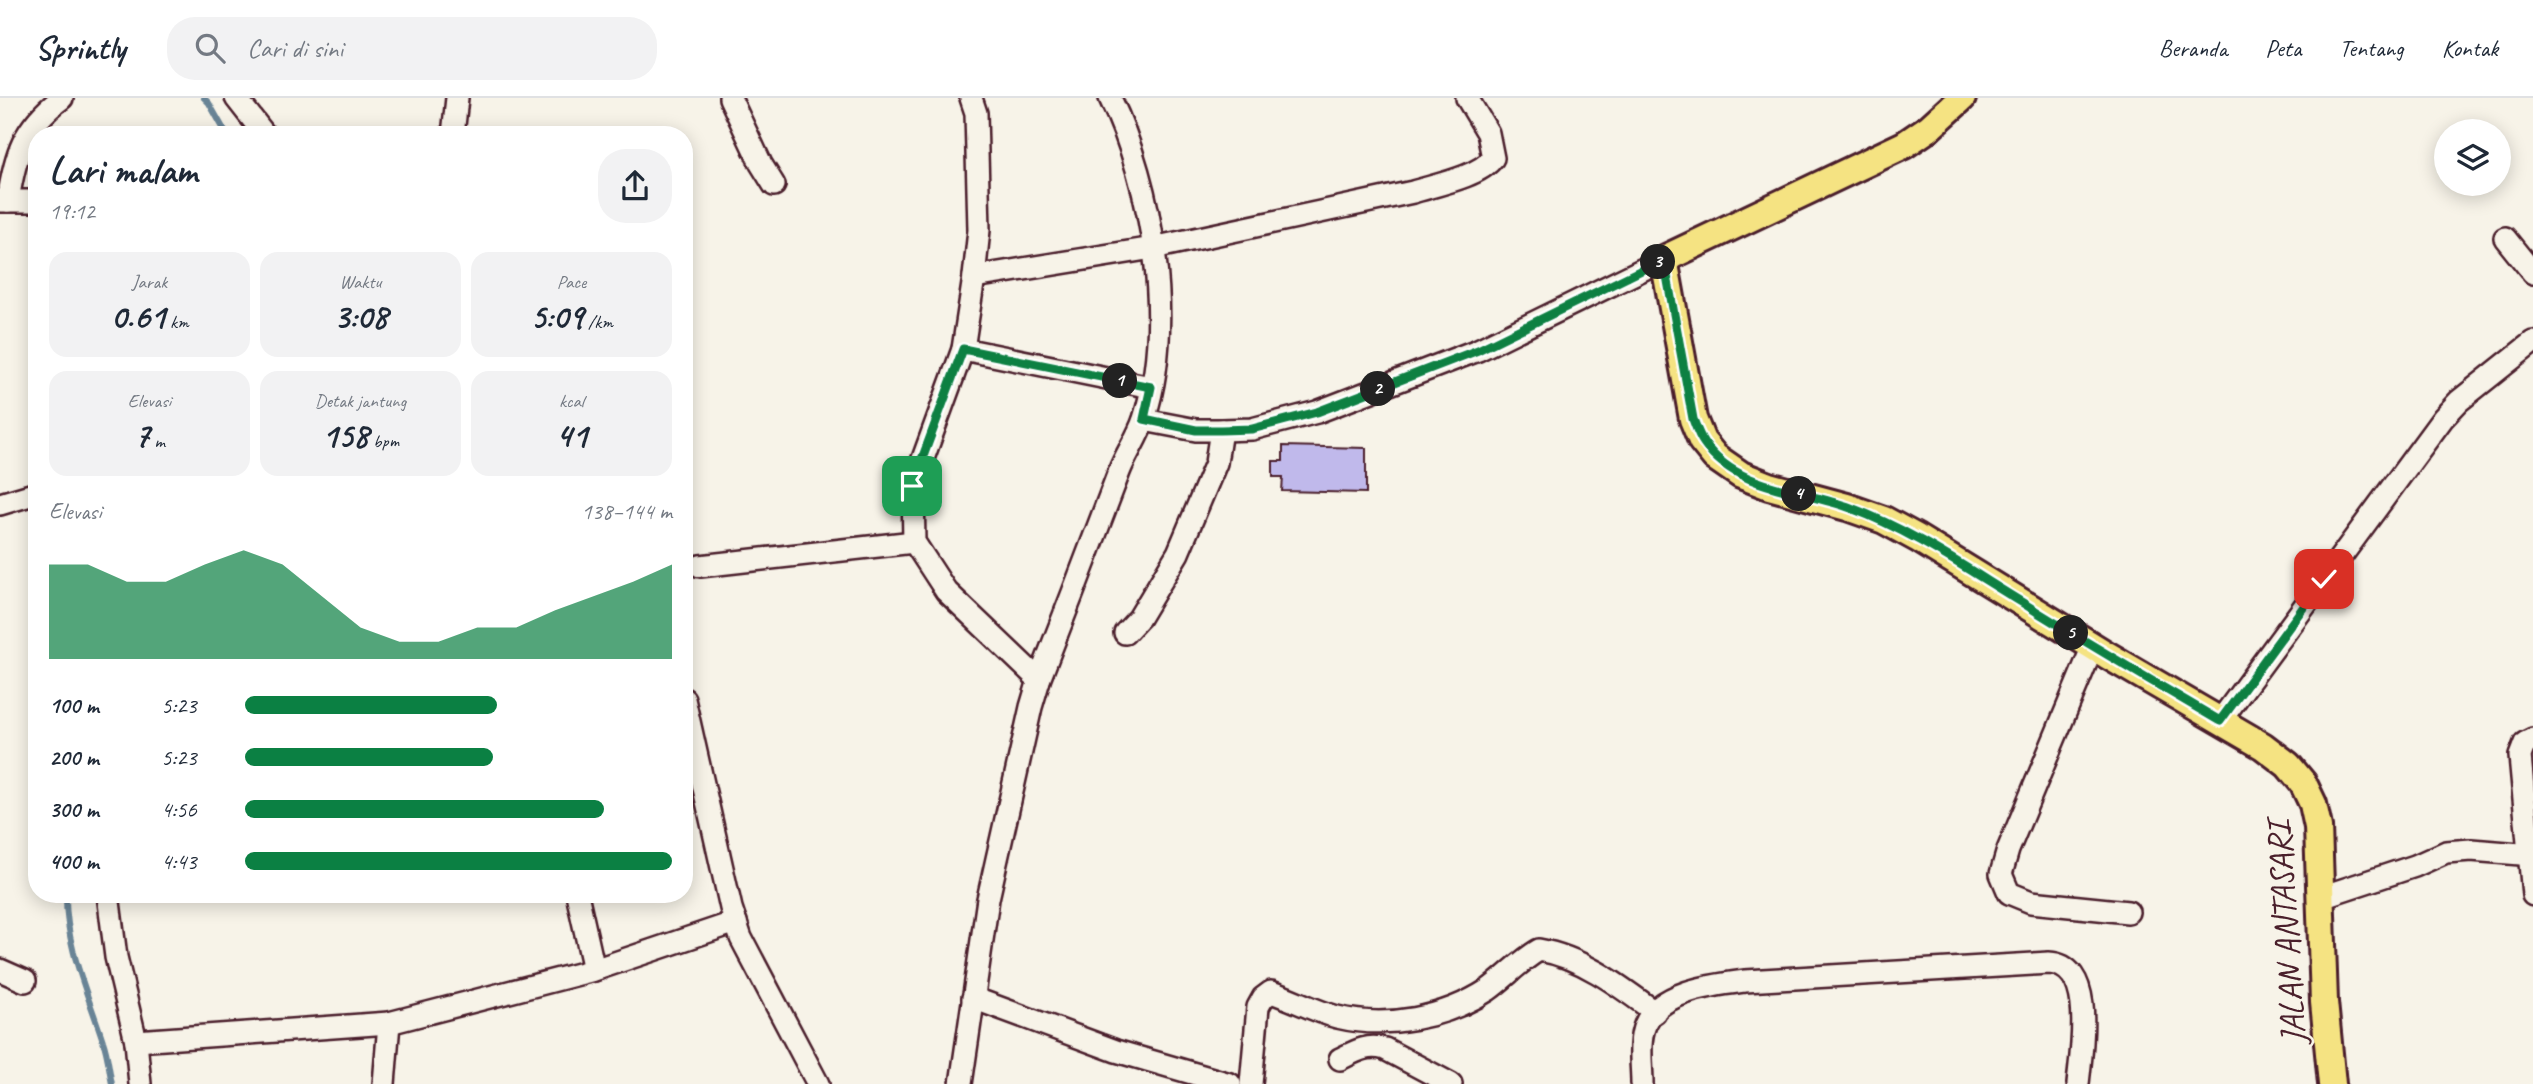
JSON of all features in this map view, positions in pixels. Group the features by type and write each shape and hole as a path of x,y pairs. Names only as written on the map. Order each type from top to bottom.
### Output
{"main road":[{"path":"1664,259 1904,145 1929,128 1962,98"},
{"name":"JALAN ANTASARI","path":"1664,259 1693,419 1702,441 1714,457 1741,475 1884,520 1917,538 2263,746 2288,765 2303,783 2313,804 2319,827 2324,1002 2332,1084"}],"street":[{"path":"35,126 62,98"},
{"path":"236,98 258,126"},
{"path":"454,126 457,98"},
{"path":"730,98 761,164 774,185"},
{"path":"971,98 976,113 979,230 974,277 963,349 912,486 914,542 946,591 1039,680"},
{"path":"961,1084 988,899 1039,680 1121,466 1144,419 1151,387 1159,313 1153,248 1143,190 1127,136 1110,98"},
{"path":"974,277 1153,248 1413,192 1482,169 1493,158 1493,149 1488,133 1467,98"},
{"path":"28,136 13,163 4,201 28,201"},
{"path":"2505,238 2533,273"},
{"path":"1144,419 1196,430 1252,429 1285,422 1372,392 1478,350 1664,259"},
{"path":"2220,721 2443,418 2459,401 2533,342"},
{"path":"963,349 1151,387"},
{"path":"1125,633 1139,618 1178,553 1216,463 1221,430"},
{"path":"0,504 28,496"},
{"path":"699,565 914,542"},
{"path":"2093,646 2008,850 2001,874 2009,893 2031,902 2128,912"},
{"path":"2533,740 2525,743 2520,756 2533,895"},
{"path":"693,770 730,908 741,937 818,1084"},
{"path":"2321,897 2392,874 2446,852 2471,850 2531,855"},
{"path":"109,903 116,957 136,1041 140,1084"},
{"path":"579,903 594,971"},
{"path":"136,1041 389,1023 594,971 736,922"},
{"path":"1251,1084 1258,1007 1263,998 1271,992 1336,1017 1366,1022 1413,1019 1456,1007 1489,989 1524,959 1539,950 1568,957 1655,1012"},
{"path":"1642,1084 1641,1043 1645,1023 1659,1007 1682,994 1705,987 1745,981 2061,963 2070,971 2082,1001 2078,1084"},
{"path":"0,970 25,981"},
{"path":"972,998 1116,1051 1230,1084"},
{"path":"384,1084 389,1023"},
{"path":"1340,1059 1362,1048 1374,1046 1385,1049 1451,1084"}],"building":[{"path":"1283,446 1366,448 1366,493 1282,491 1283,477 1273,477 1273,461 1283,461"}],"waterway":[{"path":"204,98 222,126"},
{"path":"66,903 73,951 105,1046 112,1084"}],"route":[{"path":"912,486 963,349 1151,387 1144,419 1168,426 1196,430 1252,429 1317,412 1478,350 1664,259 1693,419 1702,441 1714,457 1741,475 1769,486 1884,520 2220,721 2324,579"}]}
